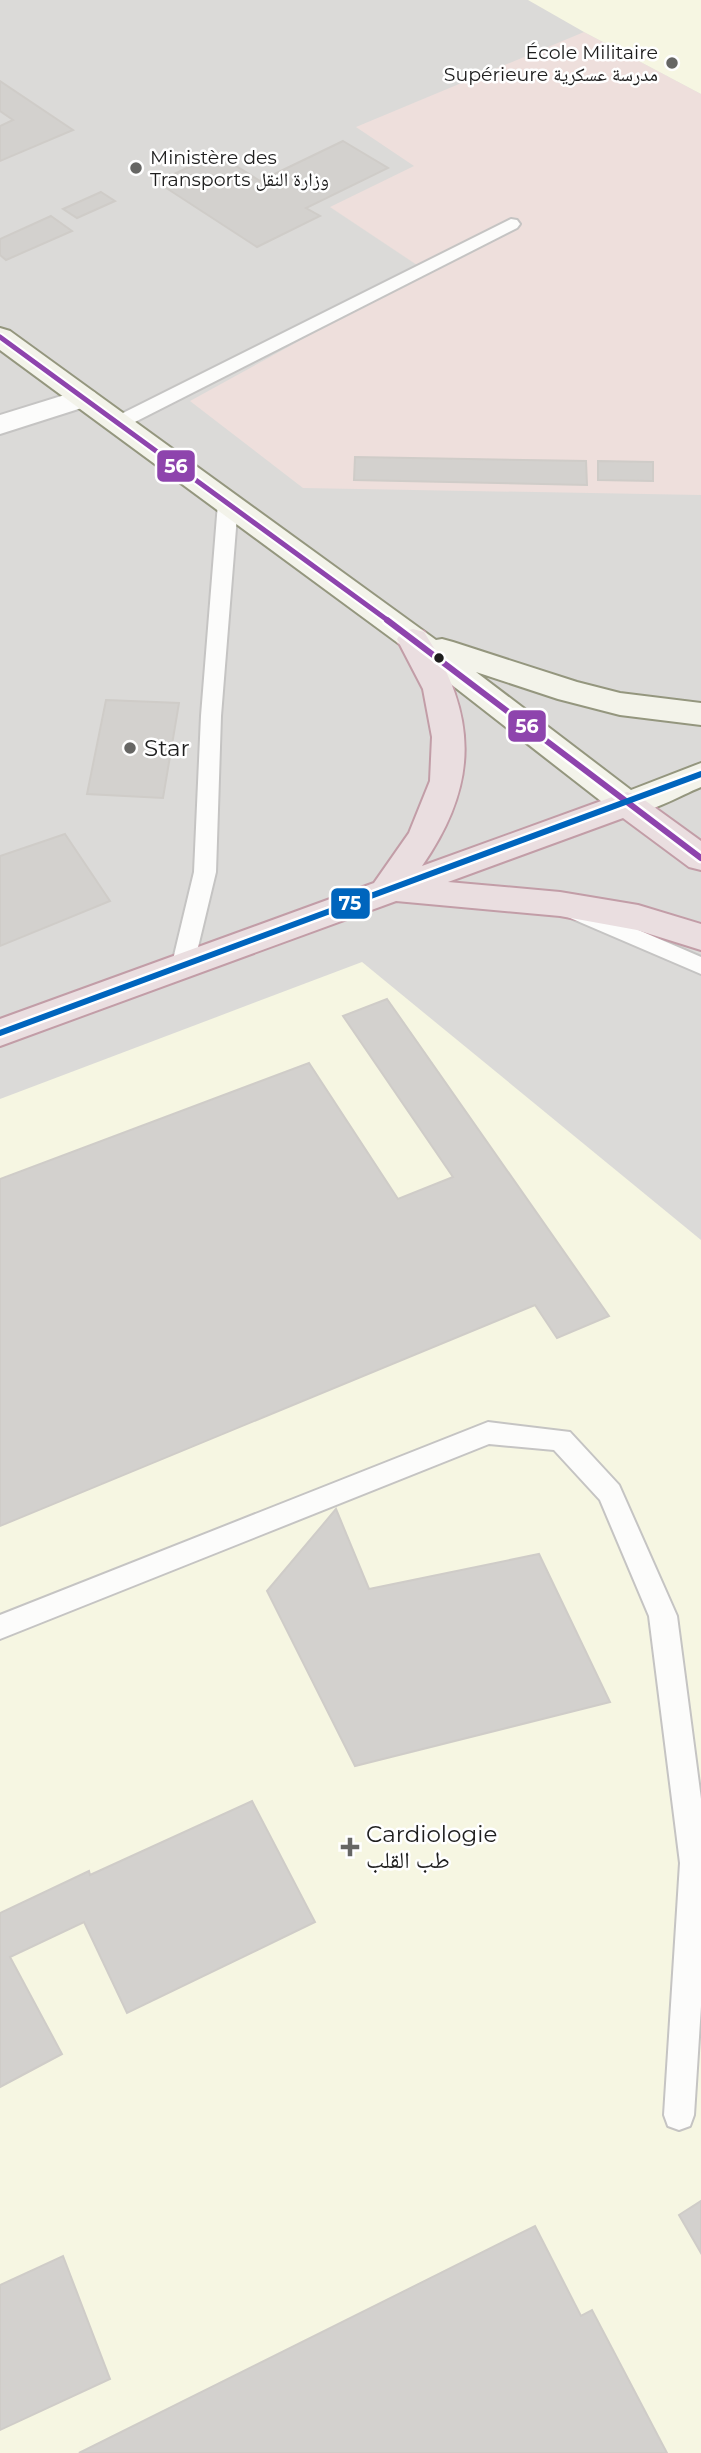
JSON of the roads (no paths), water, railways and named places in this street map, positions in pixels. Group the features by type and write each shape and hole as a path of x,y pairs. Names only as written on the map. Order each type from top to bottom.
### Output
{"highway":[{"path":"387,890 425,836 447,780 449,737 439,689 414,639"},
{"path":"0,1033 627,804 701,858"},
{"path":"387,890 560,904 638,918 701,937"}],"main road":[{"path":"0,337 414,639 627,804 701,774"},
{"path":"414,639 582,695 620,704 701,714"}],"street":[{"path":"0,425 83,398"}],"lane":[{"path":"118,423 511,224"},
{"path":"183,968 205,872 211,716 228,503"},
{"path":"560,904 701,966"},
{"path":"0,1627 488,1433 561,1440 610,1493 663,1616 695,1863 679,2115"}],"place":[{"name":"École Militaire Supérieure مدرسة عسكرية","path":"672,63"},
{"name":"Ministère des Transports وزارة النقل","path":"136,168"},
{"name":"Star","path":"130,748"},
{"name":"Cardiologie طب القلب","path":"350,1847"}]}
